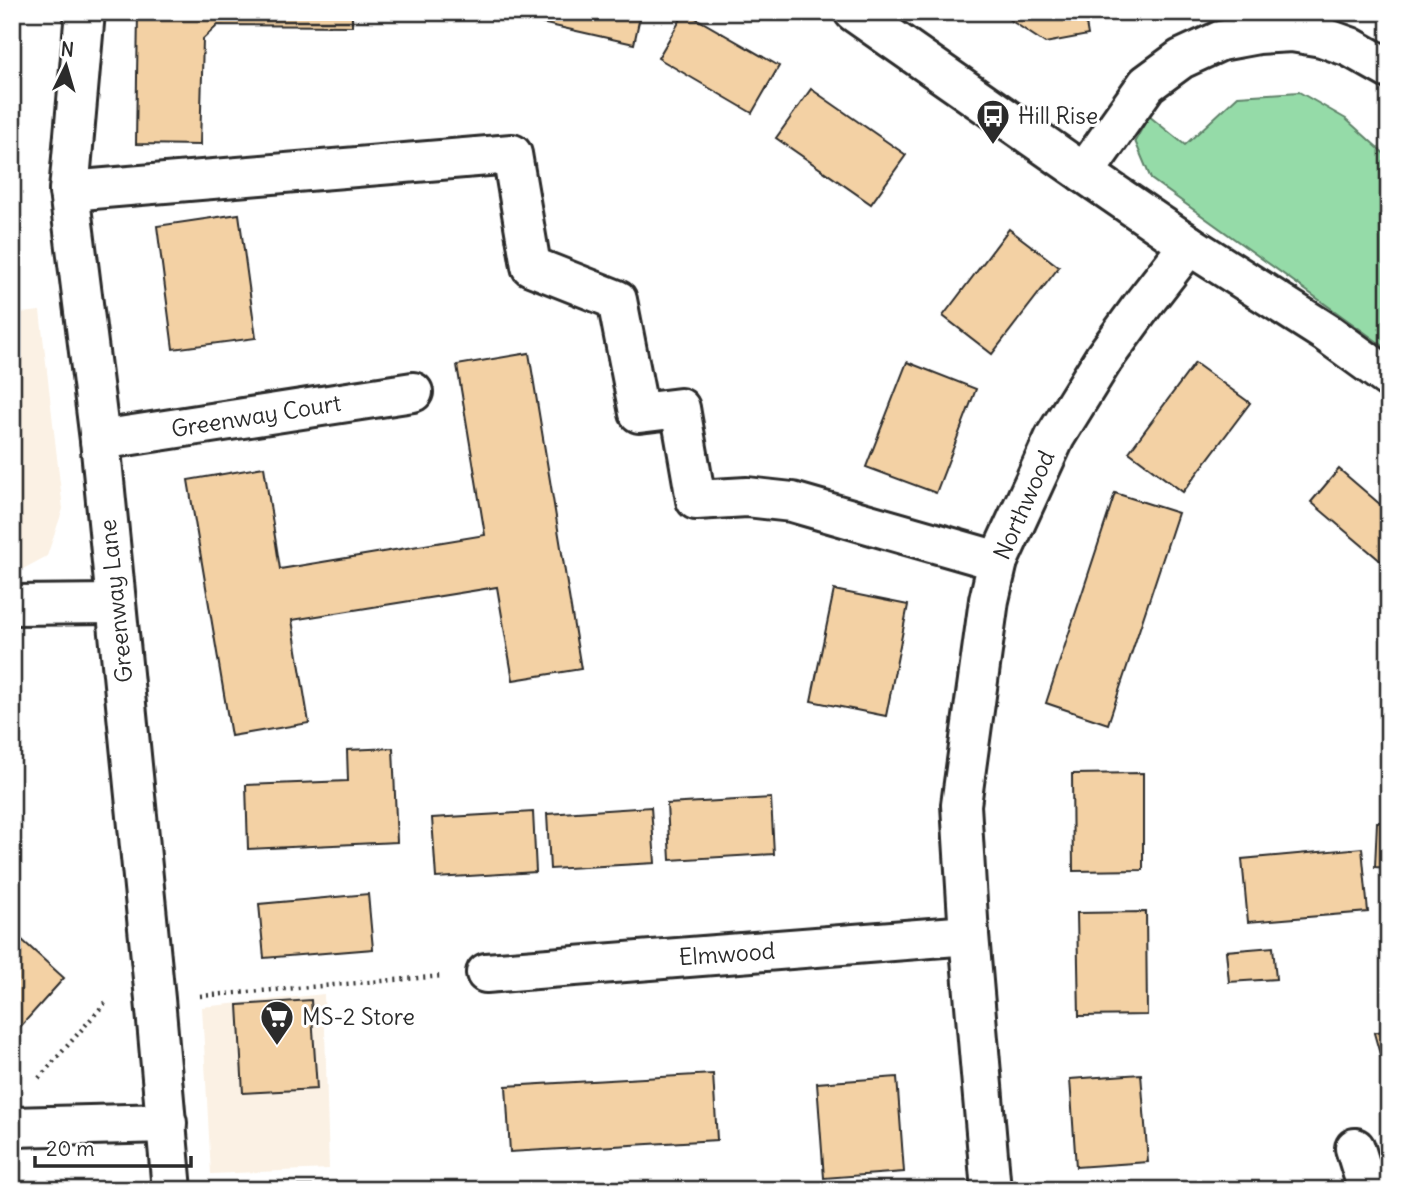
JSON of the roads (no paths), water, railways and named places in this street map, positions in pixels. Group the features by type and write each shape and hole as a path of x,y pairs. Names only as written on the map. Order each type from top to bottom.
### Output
{"street":[{"name":"Greenway Lane","path":"85,12 69,191 100,440 172,1190"},
{"path":"855,12 1189,245 1326,333 1389,378"},
{"path":"1084,173 1147,83 1181,59 1220,41 1258,34 1292,32 1322,37 1350,47 1389,69"},
{"path":"69,191 512,154 531,266 617,300 639,413 680,408 696,500 747,497 792,502 998,561"},
{"name":"Northwood","path":"969,936 961,805 989,600 998,561 1055,437 1104,358 1189,245"},
{"name":"Greenway Court","path":"100,440 413,392"},
{"path":"12,605 116,604"},
{"path":"969,936 992,1190"},
{"name":"Elmwood","path":"486,973 969,936"},
{"path":"19,1127 167,1123"},
{"path":"1355,1148 1368,1190"}],"place":[{"name":"Hill Rise","path":"993,146"},
{"name":"MS-2 Store","path":"277,1047"}]}
